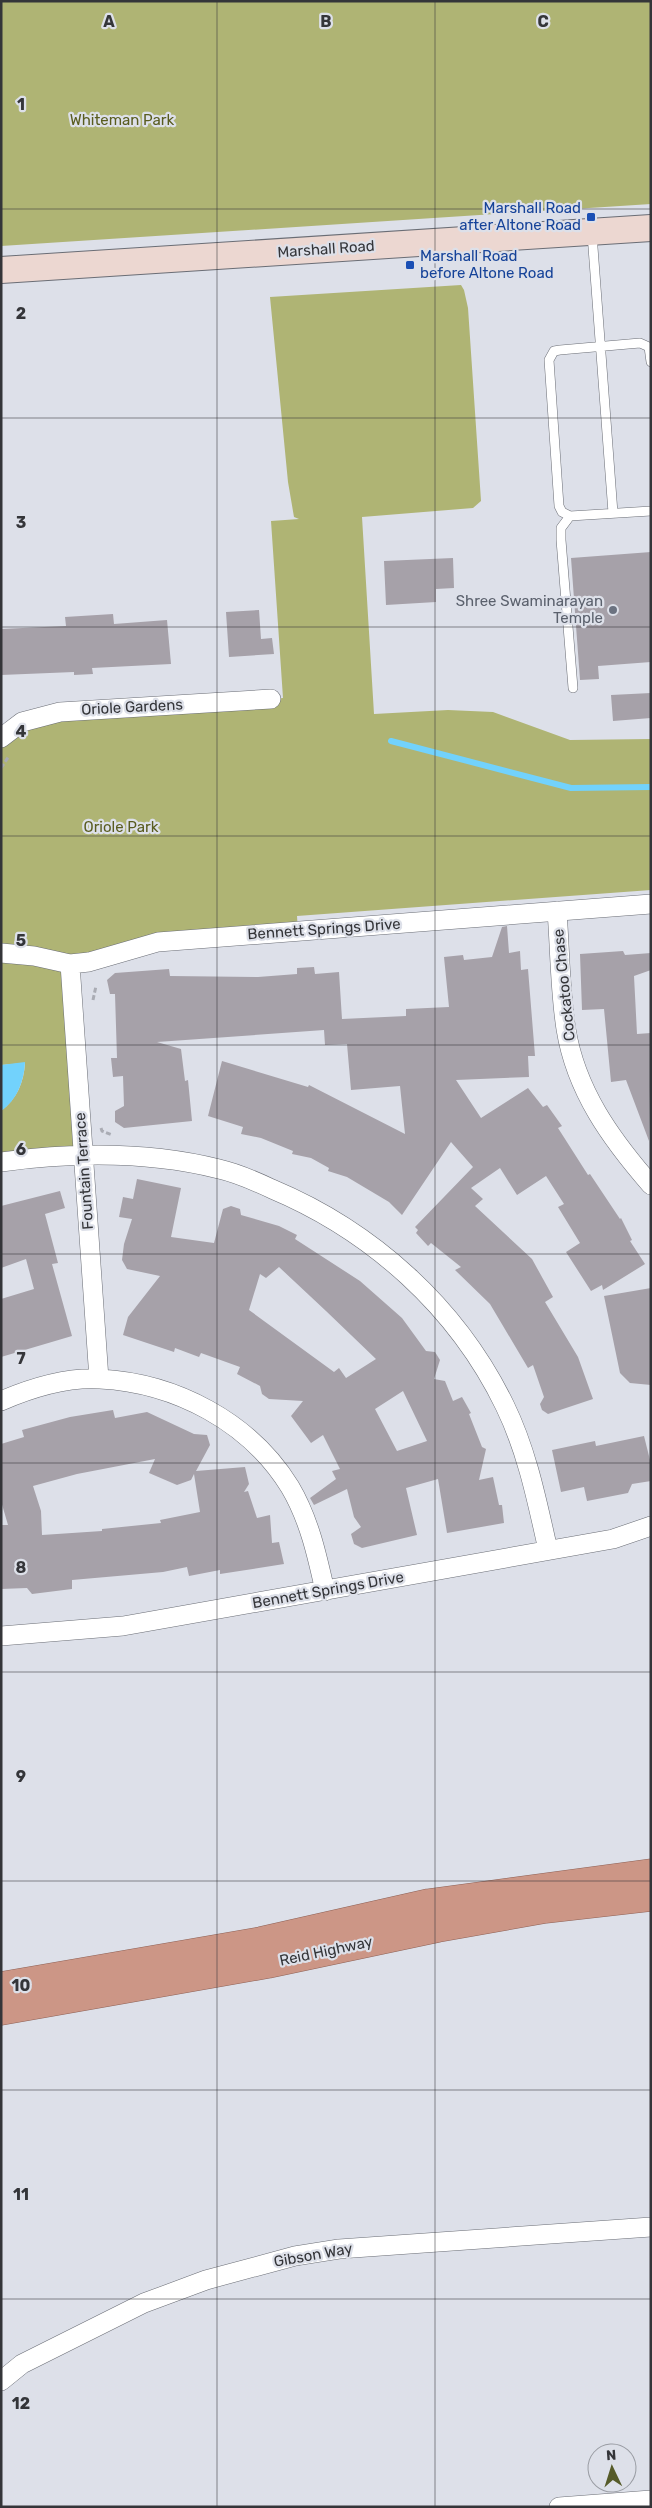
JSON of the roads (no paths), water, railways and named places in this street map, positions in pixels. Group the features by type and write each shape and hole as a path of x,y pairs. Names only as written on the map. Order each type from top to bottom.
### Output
{"highway":[{"name":"Reid Highway","path":"1,1986 260,1941 429,1903 651,1873"},
{"name":"Reid Highway","path":"1,2011 268,1964 457,1924 545,1909 651,1897"}],"main road":[{"name":"Marshall Road","path":"1,270 651,228"}],"street":[{"name":"Oriole Gardens","path":"1,738 22,722 60,712 271,699"},
{"name":"Bennett Springs Drive","path":"1,952 34,956 70,964 89,962 158,942 651,904"},
{"name":"Cockatoo Chase","path":"557,911 566,1029 578,1071 587,1096 600,1121 651,1185"},
{"name":"Fountain Terrace","path":"70,964 99,1379"},
{"path":"1,1162 83,1154 150,1157 221,1169 291,1197 322,1212 385,1254 420,1287 447,1318 490,1377 505,1407 532,1477 548,1550"},
{"path":"1,1401 28,1389 99,1379 155,1388 214,1412 256,1444 284,1480 306,1518 325,1591"},
{"name":"Bennett Springs Drive","path":"1,1636 123,1626 613,1539 651,1526"},
{"name":"Gibson Way","path":"1,2381 22,2364 144,2303 206,2280 294,2256 339,2248 651,2227"},
{"path":"559,2507 651,2500"}],"lane":[{"path":"592,232 613,513"},
{"path":"651,362 649,347 640,343 560,350 550,355 559,506 562,512 570,516 651,511"},
{"path":"570,516 561,528 561,540 573,688"}],"water":[{"path":"25,1062 19,1090 7,1107 1,1111 1,1065"}],"waterway":[{"path":"391,741 571,788 651,787"}],"place":[{"name":"Marshall Road after Altone Road","path":"591,217"},
{"name":"Marshall Road before Altone Road","path":"410,265"},
{"name":"Shree Swaminarayan Temple","path":"613,610"}],"park label":[{"name":"Whiteman Park","path":"122,120"},
{"name":"Oriole Park","path":"121,827"}]}
